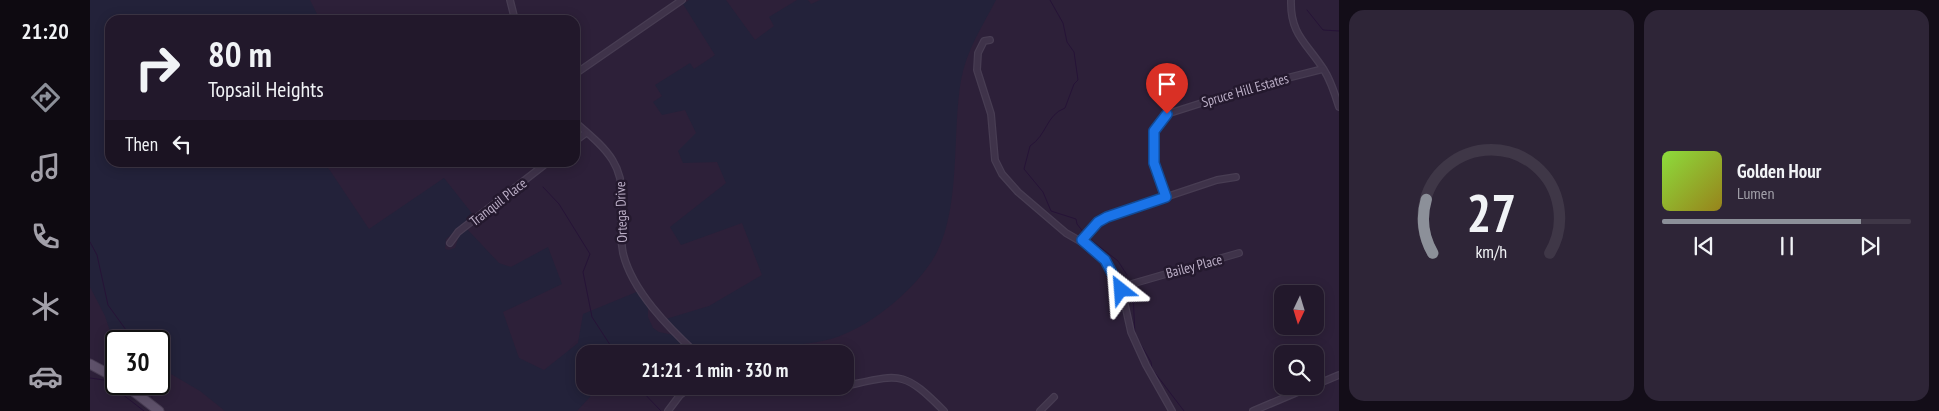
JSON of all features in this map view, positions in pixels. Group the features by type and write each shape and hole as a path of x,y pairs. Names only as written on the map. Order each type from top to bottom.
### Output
{"main road":[{"path":"90,364 105,372"},
{"path":"138,395 159,411"}],"street":[{"path":"510,0 514,15"},
{"path":"580,71 682,0"},
{"path":"1291,0 1290,17 1301,40 1323,69 1339,106"},
{"path":"990,40 984,41 978,53 977,70 991,114 994,160 1002,174 1018,192 1066,233 1082,240 1105,260 1121,288 1131,332 1146,365 1172,411"},
{"name":"Spruce Hill Estates","path":"1166,197 1154,163 1154,131 1167,114 1252,87 1323,69"},
{"name":"Ortega Drive","path":"580,127 611,156 620,174 623,190 622,242 629,270 664,321 688,345"},
{"path":"580,137 586,132"},
{"name":"Tranquil Place","path":"450,243 458,232 542,167"},
{"path":"1082,240 1098,222 1107,217 1217,180 1236,177"},
{"name":"Bailey Place","path":"1121,288 1239,253"},
{"path":"1324,381 1339,375"},
{"path":"854,384 901,376 920,386 944,411"},
{"path":"668,411 680,395"},
{"path":"1253,411 1291,395"},
{"path":"1040,411 1054,397"}],"shaded area":[{"path":"90,0 310,0 318,15 105,15 105,167 326,167 369,229 444,178 474,216 446,239 445,249 455,248 459,236 467,229 499,263 511,267 548,247 562,284 503,312 519,358 544,370 578,343 583,314 639,291 648,305 648,317 653,328 659,332 673,335 684,345 576,345 576,395 592,395 577,411 225,411 200,391 170,373 170,330 110,330 105,316 90,287"},
{"path":"689,0 726,0 755,40 774,26 769,17 797,0 808,0 811,4 820,0 996,0 976,38 963,69 958,100 955,167 950,212 945,233 937,252 924,272 902,296 857,328 831,339 796,345 691,345 666,319 709,306 762,275 742,223 681,245 670,227 726,183 717,162 683,163 678,151 696,133 685,110 662,115 653,102 662,96 655,85 690,63 694,69 715,55 683,4"}],"waterway":[{"path":"1050,0 1063,23 1067,42 1074,52 1078,80 1074,84 1065,108 1054,115 1040,136 1030,146 1024,169 1043,192 1051,211 1076,219 1077,224 1084,233"},
{"path":"1307,10 1323,30 1339,31"},
{"path":"543,187 559,204 590,254 583,272 592,317 610,345"},
{"path":"1091,240 1118,261 1127,275"},
{"path":"90,242 97,255 108,305 126,330"},
{"path":"1133,293 1135,335"},
{"path":"1137,338 1151,362 1152,369 1184,411"},
{"path":"90,378 104,380 144,411"},
{"path":"646,395 661,411"}],"route":[{"path":"1121,290 1116,277 1105,260 1082,240 1098,222 1107,217 1166,197 1154,163 1154,131 1167,114"}]}
